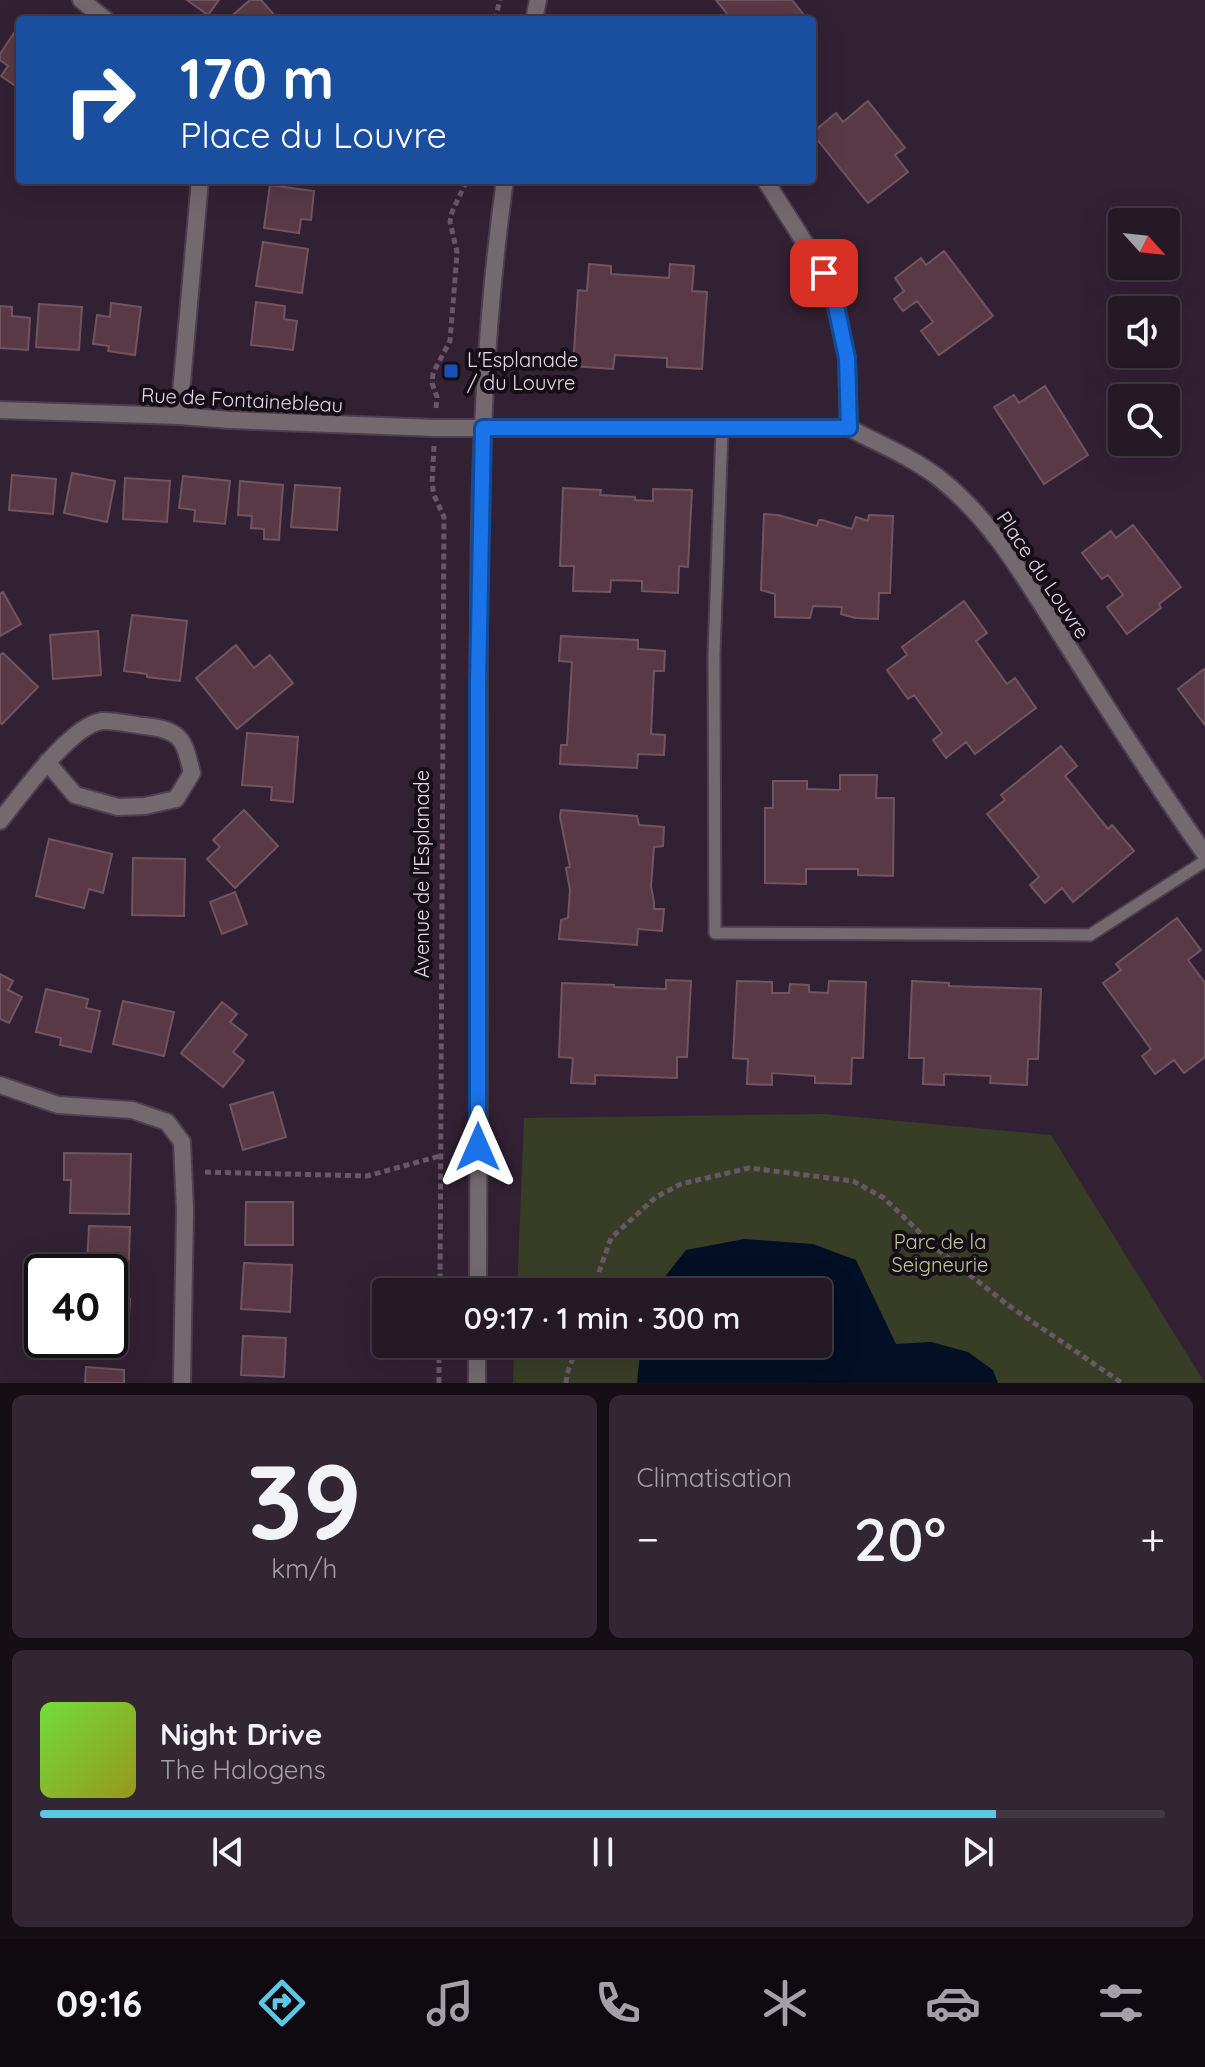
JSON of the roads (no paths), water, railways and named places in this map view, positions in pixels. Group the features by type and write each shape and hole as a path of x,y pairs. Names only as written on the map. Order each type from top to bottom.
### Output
{"street":[{"path":"86,2 102,16"},
{"path":"179,416 200,184"},
{"path":"478,1278 478,683 483,428 489,319 505,184"},
{"path":"768,184 824,273 834,297 847,358 849,428"},
{"name":"Rue de Fontainebleau","path":"0,410 483,428"},
{"name":"Place du Louvre","path":"483,428 849,428 908,458 940,479 983,520 1008,553 1205,854"},
{"path":"0,821 47,762 80,731 101,721 168,729 185,746 192,773 176,799 145,806 118,807 75,795 47,762"},
{"path":"0,1085 58,1105 132,1110 167,1122 182,1142 185,1210 182,1383"},
{"path":"477,1358 477,1383"}],"lane":[{"path":"722,429 714,654 715,933 1090,935 1205,861"}],"water":[{"path":"744,1239 813,1244 856,1260 896,1344 931,1342 968,1352 993,1370 998,1383 637,1383 640,1358 832,1358 832,1278 664,1278 686,1250"}],"place":[{"name":"L'Esplanade / du Louvre","path":"451,371"}],"park label":[{"name":"Parc de la Seigneurie","path":"940,1254"}]}
